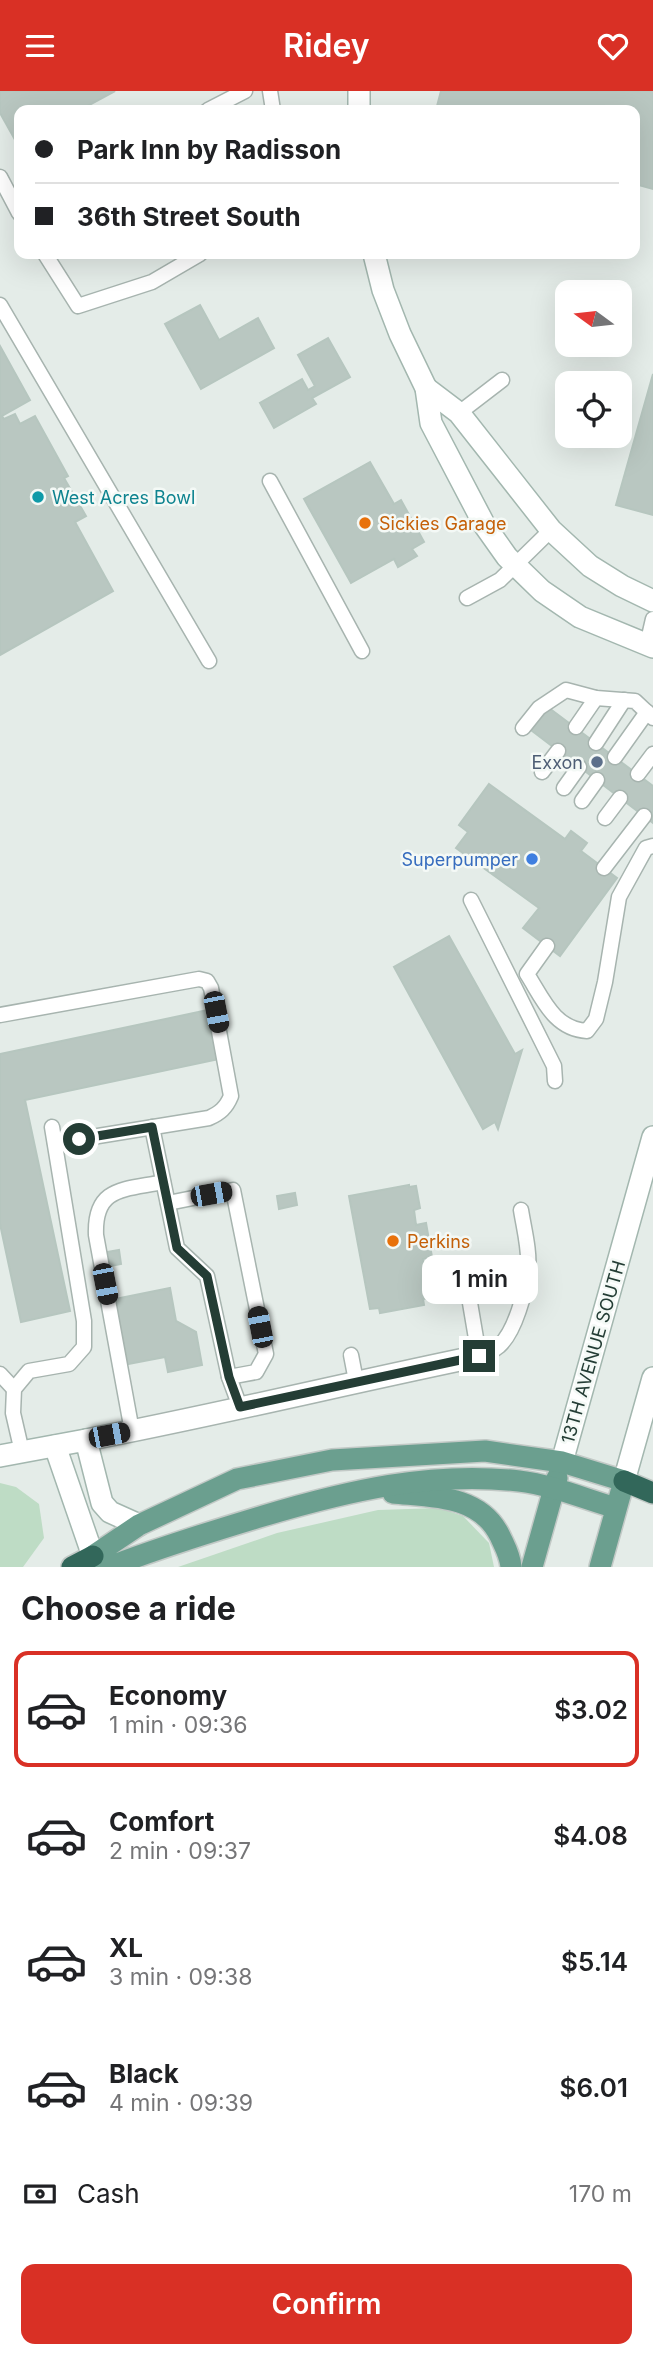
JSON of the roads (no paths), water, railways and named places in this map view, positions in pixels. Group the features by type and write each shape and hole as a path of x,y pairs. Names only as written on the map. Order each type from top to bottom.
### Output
{"highway":[{"path":"624,1481 653,1493"},
{"path":"72,1567 93,1556"}],"main road":[{"path":"600,1567 624,1481 562,1462 485,1451 331,1460 237,1479 139,1525 93,1556 111,1565 117,1564 181,1540 304,1504 409,1481 473,1478 522,1482 616,1508"},
{"name":"13TH AVENUE SOUTH","path":"532,1567 562,1462"},
{"path":"360,1490 439,1497 474,1506 494,1524 510,1557 511,1567"}],"street":[{"path":"375,259 387,301 426,388 431,423 485,526 507,557 542,591 580,617 650,646"},
{"path":"426,388 459,413 551,530 590,565 622,586 653,601"},
{"name":"13TH AVENUE SOUTH","path":"562,1462 653,1137"},
{"path":"0,1456 132,1431 479,1356"},
{"path":"624,1481 653,1378"},
{"path":"86,1440 102,1503 110,1512 139,1525"},
{"path":"55,1446 93,1556"}],"lane":[{"path":"218,105 245,91"},
{"path":"0,177 14,202"},
{"path":"48,259 78,306 152,282 191,259"},
{"path":"0,305 209,661"},
{"path":"459,413 502,380"},
{"path":"270,481 362,651"},
{"path":"467,598 500,580 551,530"},
{"path":"650,646 653,619"},
{"path":"523,728 539,708 566,690 596,698 635,701 650,715 615,757"},
{"path":"576,727 596,698"},
{"path":"596,743 624,700"},
{"path":"542,772 558,751"},
{"path":"638,774 653,754"},
{"path":"564,788 579,767"},
{"path":"582,801 597,780"},
{"path":"605,818 620,798"},
{"path":"604,868 644,816"},
{"path":"547,946 527,974 551,1012 562,1024 573,1030 587,1031 596,1019 605,982 619,897 649,847 630,836"},
{"path":"471,900 554,1066 555,1081"},
{"path":"0,1015 199,979 207,981 211,988 231,1097 220,1113 209,1118 55,1143"},
{"path":"22,1452 13,1413 14,1389 29,1371 69,1364 83,1347 84,1321 52,1127"},
{"path":"152,1127 177,1248 207,1276 229,1377 240,1407"},
{"path":"132,1431 96,1235 96,1217 103,1202 113,1192 163,1182"},
{"path":"167,1203 233,1190 266,1354 256,1372 229,1377"},
{"path":"469,1297 479,1356 502,1345 512,1328 520,1304 528,1270 521,1210"},
{"path":"351,1355 356,1381"},
{"path":"0,1374 14,1389"}],"place":[{"name":"West Acres Bowl","path":"38,497"},
{"name":"Sickies Garage","path":"365,523"},
{"name":"Exxon","path":"597,762"},
{"name":"Superpumper","path":"532,859"},
{"name":"Perkins","path":"393,1241"}]}
